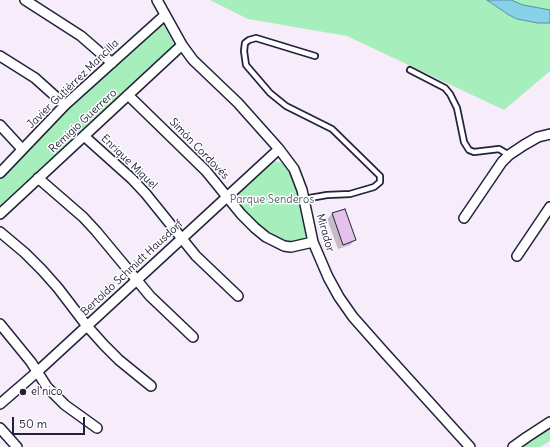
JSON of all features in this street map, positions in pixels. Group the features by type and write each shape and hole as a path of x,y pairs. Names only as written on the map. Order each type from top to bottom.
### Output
{"street":[{"path":"25,0 81,36 112,62"},
{"name":"Mirador","path":"156,0 182,45 193,60 238,103 279,149 297,175 304,199 313,242 328,277 339,297 353,317 470,447"},
{"name":"Javier Gutiérrez Mancilla","path":"0,173 65,105 165,15"},
{"name":"Remigio Guerrero","path":"0,214 182,45"},
{"path":"0,56 35,78 65,105"},
{"name":"Simón Cordovés","path":"128,95 206,171 241,214 255,228 275,242 284,246 313,242"},
{"path":"0,125 22,149"},
{"path":"464,218 502,162 509,155 538,137 550,134"},
{"name":"Enrique Miquel","path":"84,136 132,179 146,194 181,239 208,269 238,296"},
{"name":"Bertoldo Schmidt Hausdorf","path":"0,404 37,372 279,149"},
{"path":"38,178 68,203 96,231 136,280 162,308 193,337"},
{"path":"517,256 550,208"},
{"path":"0,232 25,253 42,270 87,326 119,360 151,386"},
{"path":"0,324 31,362 47,387 60,401 97,428"},
{"path":"513,447 550,422"},
{"path":"0,428 17,447"}],"lane":[{"path":"304,199 327,195 350,194 374,187 380,182 380,176 332,129 286,106 270,93 246,66 244,50 245,43 256,38 315,56"},
{"path":"410,70 445,88 450,94 458,108 464,142 469,150 474,152 499,149 509,155"}],"green space":[{"path":"210,0 550,0 550,71 504,110 347,36 248,19"},
{"path":"162,22 174,44 173,48 0,210 0,177 62,113"},
{"name":"Parque Senderos","path":"275,161 282,163 286,167 296,185 306,234 304,241 287,244 265,232 240,208 237,201 236,195 272,162"},
{"path":"550,429 550,441 540,447 521,447"}],"water":[{"path":"487,0 511,0 523,5 550,10 550,23 538,23 517,19"}],"building":[{"path":"345,209 356,240 343,245 332,213"}],"place":[{"name":"el nico","path":"23,392"}]}
